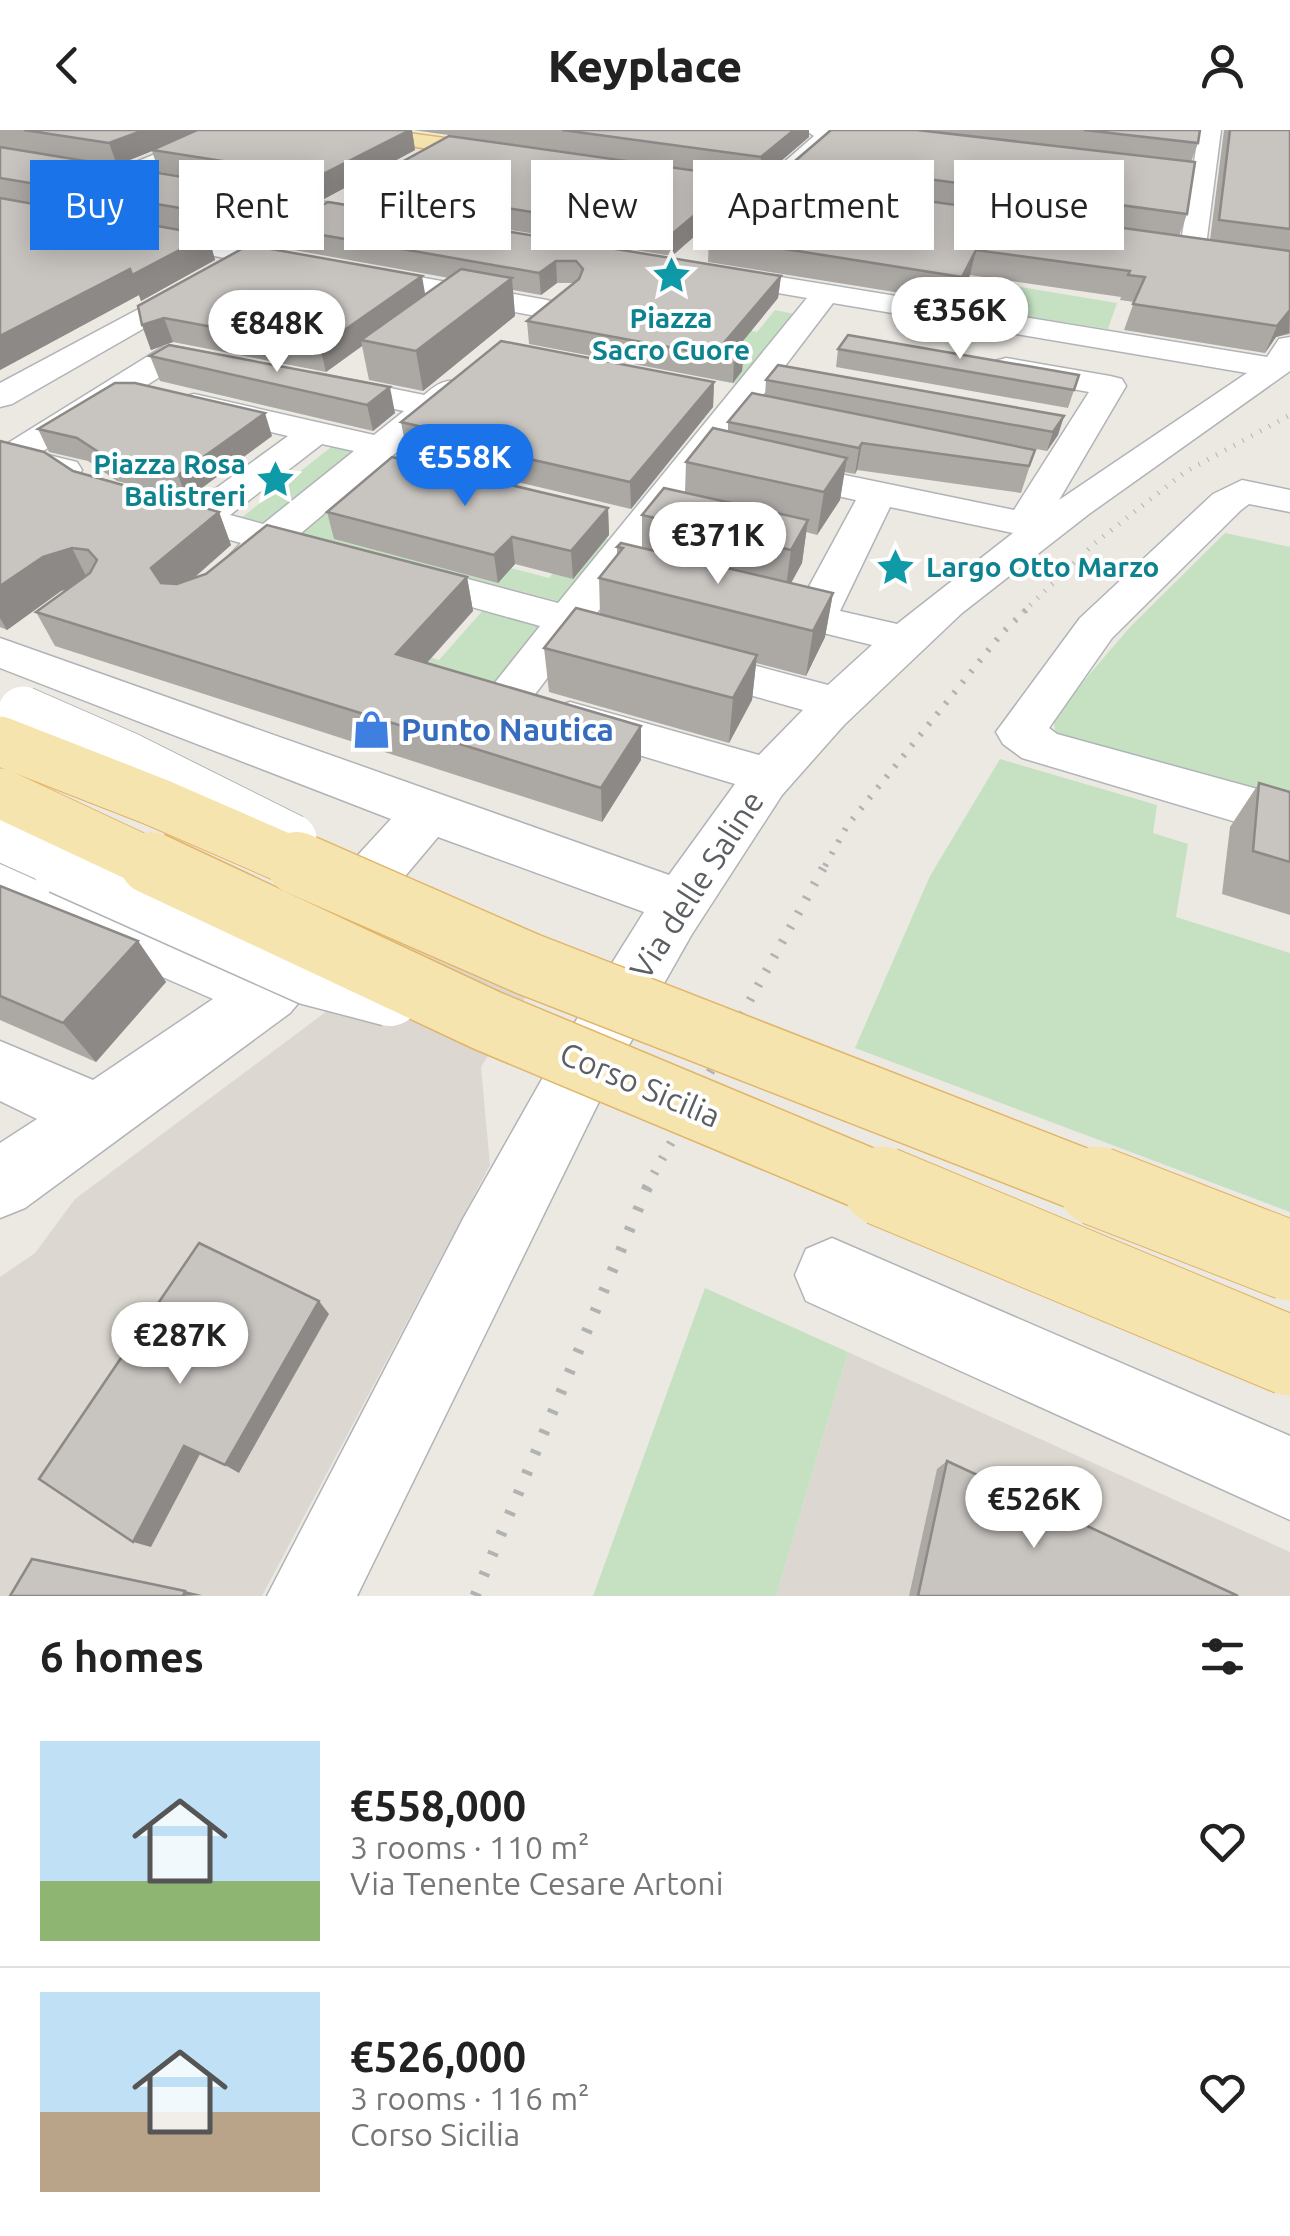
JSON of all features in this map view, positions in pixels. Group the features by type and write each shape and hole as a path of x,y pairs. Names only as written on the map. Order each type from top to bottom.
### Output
{"main road":[{"path":"342,130 540,159"},
{"path":"8,718 156,802 528,964 1290,1261"},
{"name":"Corso Sicilia","path":"0,797 488,1022 1290,1356"}],"street":[{"path":"159,161 232,130"},
{"path":"798,160 828,131 937,144"},
{"path":"1192,253 1205,177 1205,133"},
{"path":"420,160 446,145"},
{"path":"1124,167 1205,177"},
{"path":"13,390 344,203"},
{"path":"324,209 344,212"},
{"path":"13,215 459,294 560,299 509,341"},
{"path":"700,250 680,268 749,280 841,306 1283,357"},
{"path":"428,317 459,294"},
{"path":"769,776 526,702 590,634 627,572 647,520 763,408 767,368 841,306"},
{"path":"430,406 172,355 128,392 10,456 74,473 110,495 836,703"},
{"name":"Via delle Saline","path":"311,1596 445,1326 584,1063 680,902 769,776 836,703 1034,526 1283,357"},
{"path":"726,461 1034,526 1042,465 1085,425 1110,386 980,363"},
{"path":"333,387 365,364"},
{"path":"767,368 804,374"},
{"path":"218,582 270,538 382,459 430,406 470,373"},
{"path":"13,390 128,392 316,432 382,459"},
{"path":"704,392 763,408"},
{"path":"1048,418 1085,425"},
{"path":"200,520 316,432"},
{"path":"1290,501 1242,491 1096,628 1020,732 1040,746 1290,818"},
{"path":"878,494 826,553 798,614 907,640"},
{"path":"604,518 691,522"},
{"path":"16,646 126,698 428,813 680,902"},
{"path":"0,797 126,698"},
{"path":"206,728 11,886 268,994"},
{"path":"133,938 303,766"},
{"path":"0,1184 268,994 428,813"},
{"path":"0,836 310,974 488,1022"},
{"path":"0,1070 99,1115"},
{"path":"832,1275 1290,1478"}],"shaded area":[{"path":"432,886 557,948 481,1067 490,1165 262,1596 0,1596 0,1277 35,1253 75,1199 335,1005"},
{"path":"848,1352 1290,1552 1290,1596 776,1596"}],"green space":[{"path":"996,283 1117,303 1108,329 982,309"},
{"path":"595,303 757,332 775,310 795,314 737,384 716,380 738,354"},
{"path":"335,444 363,450 271,526 241,518"},
{"path":"357,479 388,486 345,525 549,578 586,534 612,540 562,602 295,532"},
{"path":"1225,533 1290,547 1290,799 1056,736 1053,717 1130,627"},
{"path":"220,597 439,660 484,609 542,625 482,701"},
{"path":"1000,759 1157,805 1153,833 1188,844 1176,917 1290,953 1290,1212 855,1048 930,876"},
{"path":"705,1288 848,1352 776,1596 593,1596"}],"building":[{"path":"24,130 144,130 109,143"},
{"path":"197,130 410,130 344,160 324,173 324,160 216,160 152,150"},
{"path":"562,130 794,130 761,157"},
{"path":"831,130 917,130 1195,162 1187,214 1124,205 1124,160 954,160 954,182 934,180 934,160 796,160"},
{"path":"1084,130 1200,130 1198,143"},
{"path":"1230,130 1290,130 1290,229 1219,220"},
{"path":"449,136 619,160 531,160 531,212 511,209 511,160 405,160"},
{"path":"0,147 79,160 30,160 30,183 0,178"},
{"path":"673,168 693,170 693,216 673,233"},
{"path":"159,173 179,176 179,208 159,204"},
{"path":"0,198 30,203 30,250 159,250 159,226 179,230 180,250 132,275 130,269 0,336"},
{"path":"934,202 954,205 954,250 976,250 962,277 791,250 934,250"},
{"path":"324,204 344,205 344,239 324,235"},
{"path":"1124,228 1290,251 1290,310 1277,326 1133,304 1145,277 1128,275 1130,271 976,250 1124,250"},
{"path":"511,232 531,235 531,250 622,250 781,276 723,344 744,348 734,359 527,321 579,279 583,269 576,261 556,261 539,273 408,250 511,250"},
{"path":"240,250 277,250 422,276 320,347 164,318 142,325 138,306"},
{"path":"461,269 512,278 416,351 361,340"},
{"path":"848,335 1079,375 1074,390 838,349"},
{"path":"501,341 714,382 630,482 420,434 427,428 401,422"},
{"path":"169,345 390,387 367,405 150,356"},
{"path":"778,365 1064,416 1053,432 766,380"},
{"path":"115,383 135,383 265,413 178,475 106,457 77,438 38,429"},
{"path":"752,393 1035,450 1029,466 862,443 859,448 728,422"},
{"path":"713,428 847,458 824,492 686,462"},
{"path":"0,441 44,452 73,471 219,512 151,568 161,583 177,584 206,574 267,525 467,577 396,654 641,726 601,788 36,612 90,573 97,560 88,550 72,548 43,557 0,586"},
{"path":"392,457 608,508 571,551 512,537 494,555 327,512"},
{"path":"664,488 808,520 791,550 642,515"},
{"path":"621,543 833,593 813,631 599,578 623,548 617,547"},
{"path":"576,608 757,655 733,698 544,648"},
{"path":"1259,783 1290,792 1290,862 1253,851"},
{"path":"0,886 138,941 63,1023 0,996"},
{"path":"199,1243 319,1301 225,1465 184,1446 133,1542 39,1479"},
{"path":"947,1461 1238,1596 918,1596"},
{"path":"32,1559 185,1591 183,1596 10,1596"}],"railway":[{"path":"1023,612 1095,543 1185,472 1290,415"},
{"path":"825,866 847,826 1003,632 1026,610"},
{"path":"646,1188 826,863"},
{"path":"475,1596 648,1186"}],"place":[{"name":"Piazza Sacro Cuore","path":"671,275"},
{"name":"Piazza Rosa Balistreri","path":"276,480"},
{"name":"Largo Otto Marzo","path":"896,567"},
{"name":"Punto Nautica","path":"371,730"}]}
